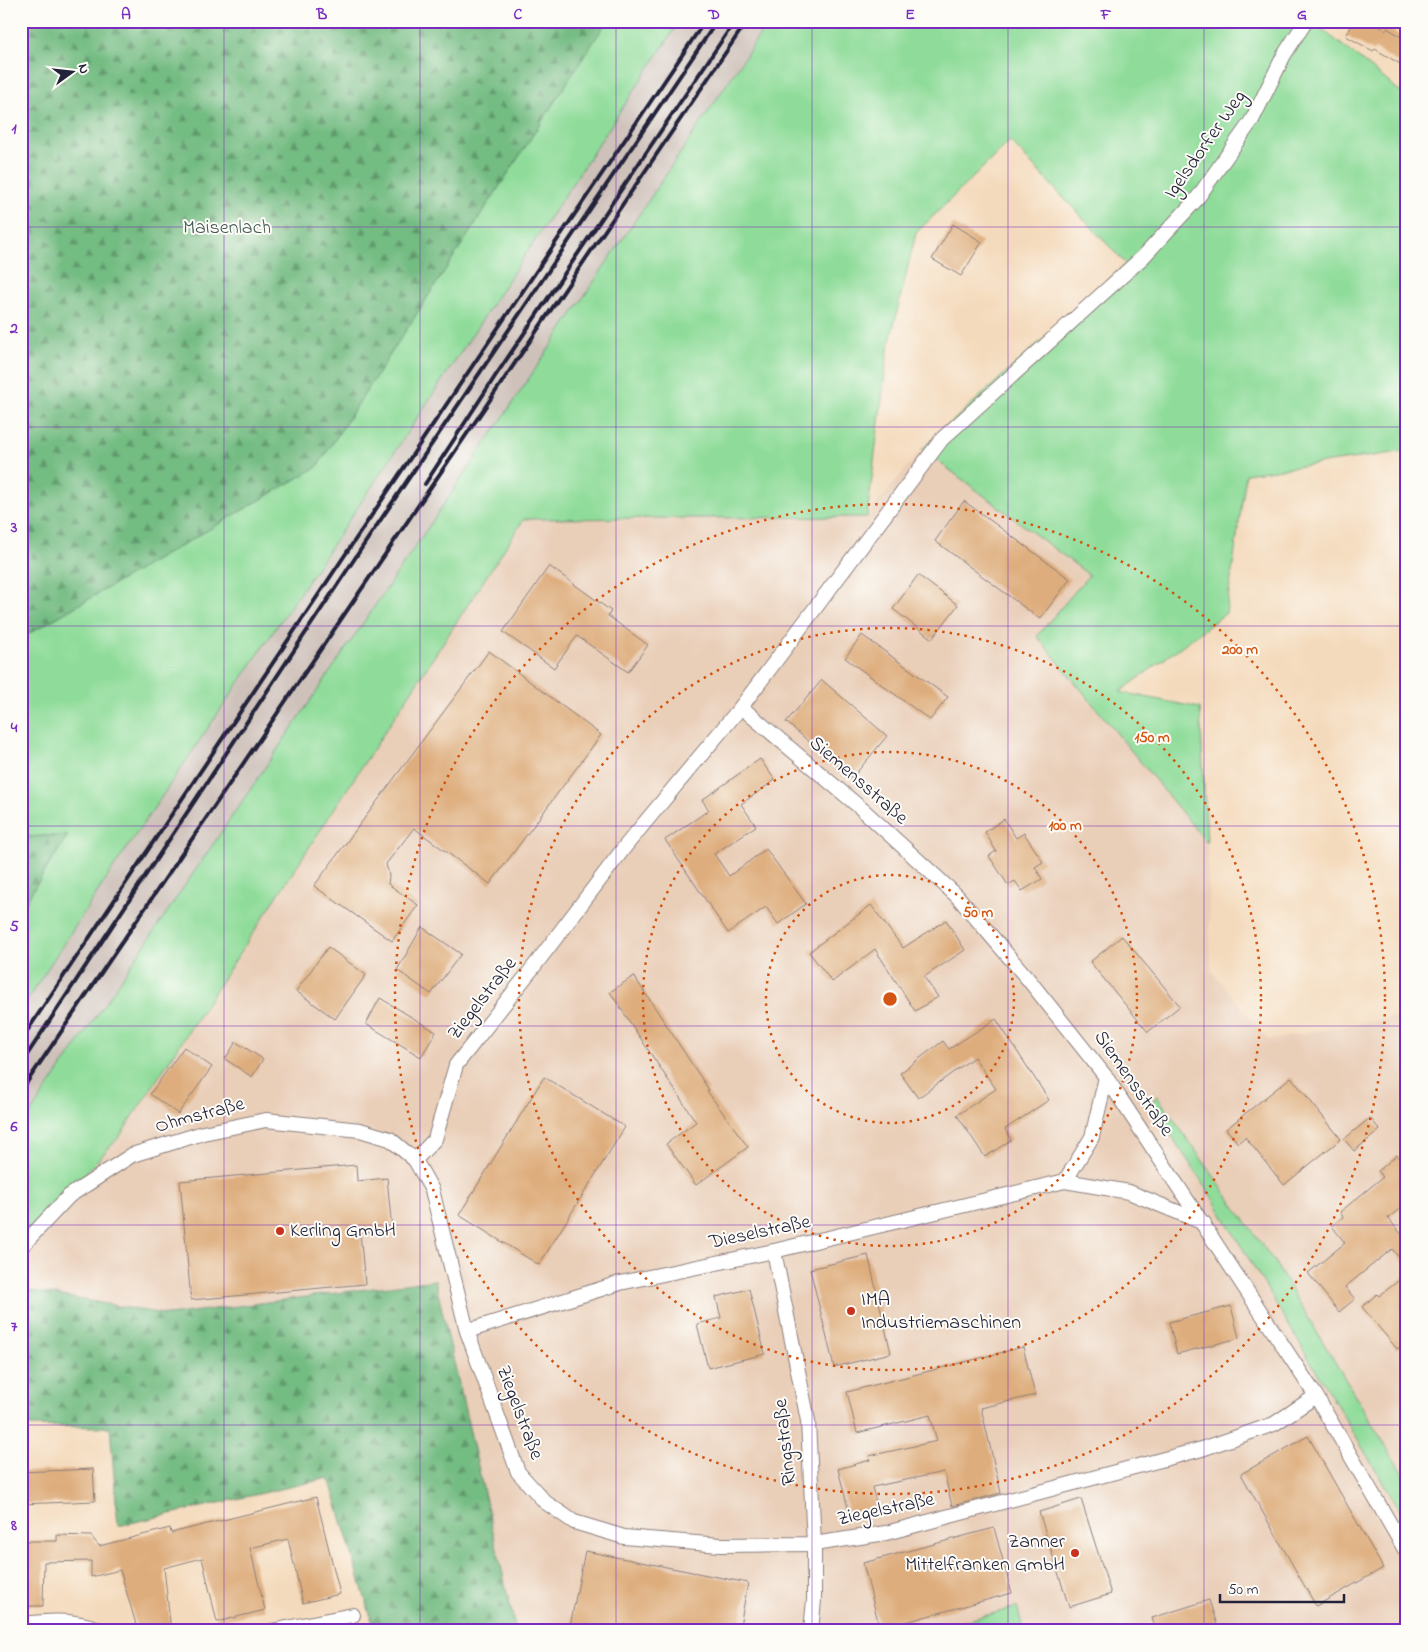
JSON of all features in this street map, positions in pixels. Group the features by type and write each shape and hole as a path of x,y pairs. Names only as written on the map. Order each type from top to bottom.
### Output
{"street":[{"name":"Igelsdorfer Weg","path":"741,707 942,439 1143,257 1196,200 1252,120 1284,55 1306,21"},
{"name":"Siemensstraße","path":"741,707 863,810 957,896 1028,979 1106,1077 1316,1396 1407,1553"},
{"name":"Ziegelstraße","path":"741,707 627,844 536,965 456,1065 434,1139 415,1160 432,1190 467,1331 518,1472 545,1502 574,1522 624,1537 720,1545 814,1544 886,1533 1202,1449 1274,1424 1316,1396"},
{"path":"1065,1181 1092,1137 1106,1077"},
{"name":"Ohmstraße","path":"21,1247 69,1196 132,1155 203,1133 266,1120 360,1130 390,1139 415,1160"},
{"name":"Dieselstraße","path":"467,1331 620,1283 774,1251 1065,1181 1129,1192 1204,1224"},
{"name":"Ringstraße","path":"774,1251 808,1421 814,1544 814,1600 811,1631"},
{"path":"270,1631 353,1615"},
{"path":"21,1624 52,1621 79,1622 96,1628 97,1631"},
{"path":"1397,1631 1407,1625"}],"shaded area":[{"path":"680,21 769,21 493,432 21,1127 21,1009 114,867 370,489"},
{"path":"922,449 1089,575 1037,636 1207,843 1211,970 1268,1040 1407,1015 1407,1631 516,1631 435,1280 169,1315 21,1289 21,1243 120,1136 524,519 866,517"}],"green space":[{"name":"Maisenlach","path":"21,21 607,21 317,467 21,638"},
{"path":"607,21 680,21 370,489 114,867 21,1009 21,909 68,835 21,837 21,638 317,467"},
{"path":"769,21 1312,21 1407,97 1407,451 1246,474 1226,613 1120,692 1200,708 1207,843 1037,636 1089,575 922,449 1126,264 1010,141 916,233 888,349 867,517 524,519 120,1136 21,1243 21,1127 493,432"},
{"path":"68,835 21,909 21,837"},
{"path":"1157,1096 1275,1263 1407,1481 1407,1522 1207,1189 1150,1104"},
{"path":"435,1280 516,1631 375,1631 329,1478 118,1526 110,1427 21,1426 21,1289 169,1315"},
{"path":"1017,1607 1024,1631 928,1631"}],"building":[{"path":"1354,21 1370,21 1386,30 1387,28 1407,40 1407,68 1375,49 1373,51 1346,36"},
{"path":"953,224 982,242 961,276 932,259"},
{"path":"964,501 1070,579 1040,619 935,541"},
{"path":"549,566 611,611 608,616 648,645 628,672 577,636 554,668 503,632"},
{"path":"918,575 958,605 932,639 893,609"},
{"path":"862,635 948,697 930,720 845,658"},
{"path":"489,651 601,735 490,884 414,828 386,864 389,876 388,884 418,905 392,941 314,886"},
{"path":"822,680 887,736 852,778 786,722"},
{"path":"760,759 775,780 741,804 756,826 714,854 729,876 766,849 806,904 778,924 766,907 728,933 665,840 709,810 702,800"},
{"path":"1004,819 1016,838 1024,833 1043,862 1035,867 1042,879 1022,891 1015,881 1008,885 989,856 996,851 985,832"},
{"path":"871,905 903,948 946,920 965,950 924,977 938,997 915,1011 875,949 832,982 809,952"},
{"path":"422,927 461,954 431,994 397,970"},
{"path":"1122,936 1180,1006 1148,1032 1090,962"},
{"path":"328,947 366,975 335,1019 296,991"},
{"path":"634,976 709,1090 707,1091 748,1147 696,1185 666,1144 696,1122 610,992"},
{"path":"380,998 436,1032 421,1057 366,1024"},
{"path":"996,1019 1049,1100 1005,1129 1011,1140 985,1157 957,1115 996,1089 974,1057 918,1098 900,1073 943,1041 949,1049"},
{"path":"236,1042 263,1059 252,1077 225,1059"},
{"path":"184,1047 212,1067 178,1114 150,1094"},
{"path":"544,1077 625,1127 539,1265 459,1215"},
{"path":"1291,1077 1341,1139 1284,1185 1245,1137 1238,1143 1226,1129"},
{"path":"1370,1118 1380,1130 1354,1151 1344,1139"},
{"path":"1397,1155 1407,1167 1407,1203 1388,1218 1407,1241 1407,1267 1392,1249 1345,1287 1355,1299 1339,1312 1308,1273 1345,1243 1332,1226 1343,1217 1340,1212 1383,1177 1378,1171"},
{"name":"Kerling GmbH","path":"356,1165 357,1181 387,1178 392,1230 360,1233 365,1284 191,1300 180,1181"},
{"name":"IMA Industriemaschinen","path":"868,1255 891,1353 834,1367 810,1269"},
{"path":"1407,1274 1407,1342 1397,1349 1362,1307 1377,1294 1379,1296"},
{"path":"749,1289 765,1354 708,1368 697,1324 721,1318 716,1297"},
{"path":"1231,1306 1239,1338 1177,1354 1169,1322"},
{"path":"1023,1347 1035,1395 981,1408 1001,1493 952,1506 944,1472 872,1487 879,1513 851,1520 838,1469 870,1460 869,1456 937,1441 930,1415 857,1433 847,1392"},
{"path":"1308,1436 1383,1568 1316,1606 1241,1474"},
{"path":"93,1469 95,1501 21,1504 21,1472"},
{"path":"316,1497 340,1594 303,1603 288,1539 250,1548 265,1610 217,1622 202,1558 164,1568 171,1631 138,1631 120,1570 91,1577 91,1561 44,1562 43,1606 21,1606 21,1541 57,1541 57,1535 91,1536 99,1546 170,1528 171,1533"},
{"name":"Zanner Mittelfranken GmbH","path":"1081,1499 1111,1594 1069,1607 1039,1512"},
{"path":"994,1528 1012,1593 880,1629 863,1563"},
{"path":"585,1551 748,1583 739,1631 569,1631"},
{"path":"1209,1600 1219,1631 1156,1631 1152,1618"}],"railway":[{"path":"21,1040 705,21"},
{"path":"21,1064 365,543 717,21"},
{"path":"425,484 496,375 735,21"},
{"path":"21,1091 747,21"}],"place":[{"name":"Kerling GmbH","path":"280,1231"},
{"name":"IMA Industriemaschinen","path":"851,1311"},
{"name":"Zanner Mittelfranken GmbH","path":"1075,1553"}]}
